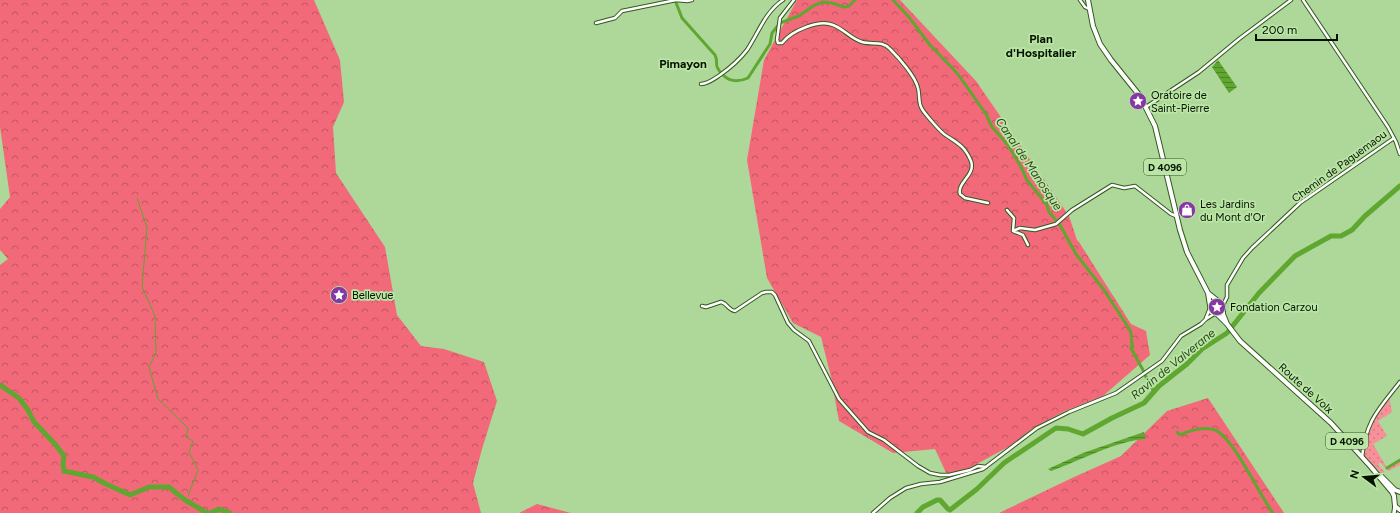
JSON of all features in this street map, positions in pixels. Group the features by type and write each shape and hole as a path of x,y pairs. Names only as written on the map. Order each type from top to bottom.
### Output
{"main road":[{"name":"D 4096","path":"1090,0 1090,9 1096,35 1105,51 1146,107 1155,126 1184,244 1208,293 1210,306"},
{"name":"D 4096","path":"1090,0 1096,26 1105,51"},
{"name":"D 4096","path":"1208,293 1218,301"},
{"path":"1210,306 1218,301 1223,308 1216,314"},
{"name":"Route de Volx","path":"1210,306 1227,324 1235,336 1322,415 1362,457 1392,492 1395,506"},
{"name":"Route de Volx","path":"1223,308 1227,324"},
{"name":"Route de Volx","path":"1371,467 1394,490 1400,493"},
{"path":"1394,500 1400,493"},
{"path":"1395,506 1400,512"}],"street":[{"path":"598,23 615,18 622,11 674,1 692,0"},
{"path":"701,84 707,83 716,78 731,67 744,54 769,13 783,0"},
{"path":"794,0 780,18 777,42 780,44 794,32 824,23 834,25 860,42 882,43 888,47 914,81 918,89 922,110 943,133 960,144 970,160 972,166 971,171 960,188 960,194 965,198 988,203"},
{"path":"1080,0 1085,7 1090,9 1093,23 1096,26"},
{"path":"1146,107 1199,72 1291,0"},
{"name":"Chemin de Paguemaou","path":"1223,308 1226,299 1226,287 1252,248 1300,203 1394,138 1303,0"},
{"path":"1394,138 1400,154"},
{"path":"1013,231 1020,228 1035,230 1057,223 1072,210 1112,185 1122,188 1135,186 1171,214 1176,216"},
{"path":"1008,210 1014,218 1013,231"},
{"path":"1013,231 1023,235 1028,245"},
{"path":"702,306 706,308 723,302 730,309 735,310 762,293 772,292 775,295 788,323 809,341 839,399 868,432 884,440 918,466 930,473 949,475 970,470 978,466 987,467"},
{"path":"1218,301 1226,299"},
{"path":"1206,319 1210,306"},
{"path":"873,513 890,498 906,488 956,478 987,467 1037,428 1069,412 1118,392 1162,361 1181,336 1216,314"},
{"path":"1362,457 1365,436 1371,420 1400,382"},
{"path":"1394,513 1395,506"}],"shaded area":[{"path":"1218,60 1237,87 1229,93 1212,67"},
{"path":"1389,397 1392,412 1378,421 1387,436 1373,444 1387,468 1400,461 1400,465 1388,471 1380,462 1378,465 1385,472 1382,474 1364,456 1364,448 1371,421"},
{"path":"1144,432 1146,439 1122,443 1051,471 1048,469 1083,453"}],"green space":[{"path":"0,0 314,0 340,60 344,102 333,127 336,173 385,247 397,315 421,346 444,349 484,362 497,401 473,483 481,513 0,513 0,265 8,259 0,250 0,209 10,197 0,127"},
{"path":"797,0 900,0 976,81 1069,216 1077,240 1131,324 1146,331 1150,355 1103,396 1065,411 1033,428 1010,446 949,479 935,449 893,453 839,421 831,377 821,337 793,323 767,278 747,160 764,60"},
{"path":"1208,398 1284,513 999,513 1121,456 1167,411"},
{"path":"537,504 571,513 519,513"}],"waterway":[{"name":"Canal de Manosque","path":"675,0 682,18 715,55 717,68 721,73"},
{"name":"Canal de Manosque","path":"723,75 735,81 748,78 770,44 772,33 780,23 799,16 813,6 823,2 844,7 849,6 855,0"},
{"name":"Canal de Manosque","path":"893,0 908,16 930,45 957,73 986,114 992,127 1008,145 1027,180 1047,205 1049,212 1060,225 1076,254 1104,290 1130,330 1133,347"},
{"name":"Ravin de Valverane","path":"917,513 923,507 937,500 940,500 950,510 977,489 1004,463 1056,428 1068,429 1083,434 1144,403 1159,386 1187,364 1202,349 1227,333 1259,293 1295,256 1331,236 1341,236 1352,230 1365,216 1400,186"},
{"path":"137,198 147,228 142,287 155,316 156,353 149,367 158,399 188,428 186,437 193,441 189,452 198,470 188,496"},
{"name":"Canal de Manosque","path":"1132,345 1131,348 1144,372"},
{"name":"Canal de Manosque","path":"1145,375 1154,392"},
{"name":"Ravin de Valverane","path":"0,385 19,398 28,410 34,422 64,456 64,471 93,477 130,495 149,487 169,487 185,500 207,513"},
{"name":"Canal de Manosque","path":"1177,432 1180,435 1193,430 1206,428 1215,430 1222,435 1238,455 1273,513"},
{"path":"1387,468 1400,460"},
{"name":"Ravin de Valverane","path":"210,513 219,509 230,513"}],"place":[{"name":"Oratoire de Saint-Pierre","path":"1138,101"},
{"name":"Les Jardins du Mont d'Or","path":"1187,210"},
{"name":"Bellevue","path":"339,295"},
{"name":"Fondation Carzou","path":"1217,307"}],"district":[{"name":"Plan d'Hospitalier","path":"1041,46"},
{"name":"Pimayon","path":"683,64"}]}
